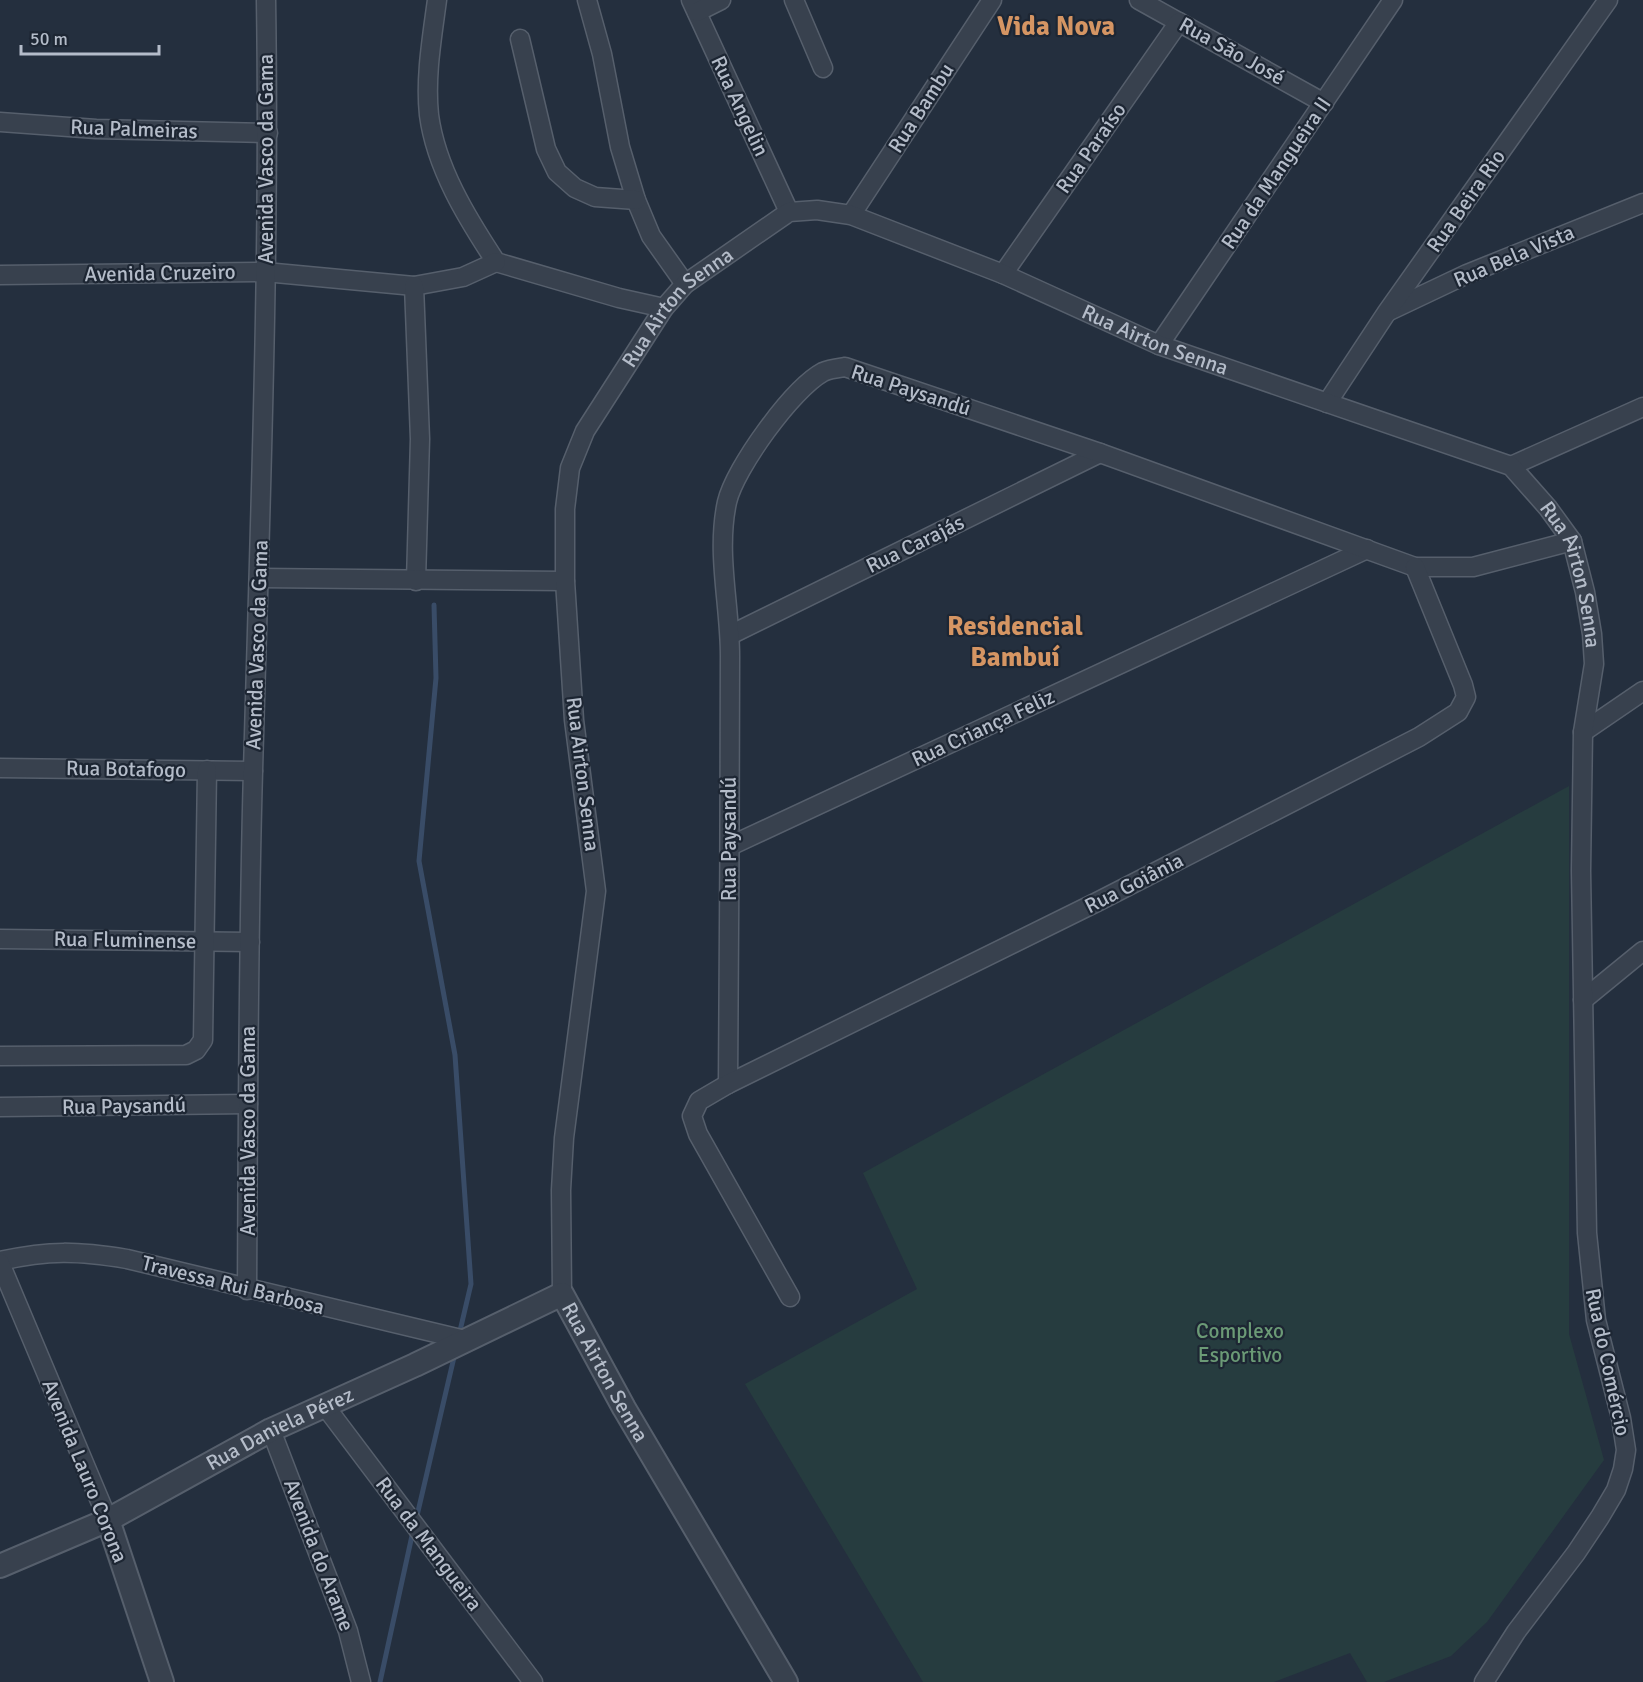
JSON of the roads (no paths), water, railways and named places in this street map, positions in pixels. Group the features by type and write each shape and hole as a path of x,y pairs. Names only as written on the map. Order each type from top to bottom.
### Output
{"street":[{"name":"Avenida Vasco da Gama","path":"247,1290 253,771 260,578 268,133 266,0"},
{"path":"437,0 428,60 429,116 446,174 475,230 496,262 619,298 664,308"},
{"path":"587,0 602,54 620,147 636,200 651,236 685,284"},
{"path":"694,6 720,0"},
{"path":"794,0 823,68"},
{"name":"Rua Bambu","path":"851,215 992,0"},
{"name":"Rua São José","path":"1139,0 1324,103"},
{"name":"Rua da Mangueira II","path":"1159,345 1393,0"},
{"name":"Rua Beira Rio","path":"1327,403 1387,312 1608,0"},
{"name":"Rua Angelin","path":"694,6 789,212"},
{"name":"Rua Paraíso","path":"1003,274 1179,21"},
{"path":"520,39 546,149 556,172 575,188 595,197 636,200"},
{"name":"Rua Palmeiras","path":"0,122 96,129 268,133"},
{"name":"Rua Bela Vista","path":"1387,312 1467,274 1643,203"},
{"name":"Rua Airton Senna","path":"786,1682 624,1408 562,1294 561,1191 564,1138 596,891 574,720 565,580 565,508 570,468 585,431 664,308 685,284 789,212 818,210 851,215 1003,274 1159,345 1511,466 1548,508 1572,541 1585,592 1594,664 1583,732 1583,1000"},
{"name":"Avenida Cruzeiro","path":"0,275 265,272 414,286 463,277 496,262"},
{"path":"414,286 420,439 416,581"},
{"name":"Rua Paysandú","path":"728,1084 730,635 721,532 728,499 738,474 772,423 802,387 824,371 845,367 1100,453 1415,567 1473,567 1572,541"},
{"path":"1511,466 1643,407"},
{"name":"Rua Carajás","path":"730,635 1100,453"},
{"name":"Rua Criança Feliz","path":"729,846 1367,549"},
{"name":"Rua Goiânia","path":"790,1297 698,1134 692,1116 699,1101 728,1084 1107,897 1419,736 1458,712 1466,697 1463,686 1415,567"},
{"path":"260,578 416,581 565,580"},
{"path":"1583,732 1643,691"},
{"name":"Rua Botafogo","path":"0,768 253,771"},
{"path":"0,1056 186,1055 196,1050 202,1040 207,770"},
{"name":"Rua Fluminense","path":"0,939 250,942"},
{"path":"1583,1000 1643,951"},
{"name":"Rua do Comércio","path":"1484,1682 1516,1632 1576,1553 1600,1517 1616,1490 1626,1450 1621,1418 1596,1320 1588,1245 1583,1000"},
{"name":"Rua Paysandú","path":"0,1107 248,1104"},
{"name":"Travessa Rui Barbosa","path":"0,1262 41,1252 79,1251 127,1259 457,1341"},
{"name":"Avenida Lauro Corona","path":"0,1262 108,1520 162,1682"},
{"name":"Rua Daniela Pérez","path":"0,1566 108,1520 272,1430 457,1341 562,1294"},
{"name":"Rua da Mangueira","path":"325,1406 533,1682"},
{"name":"Avenida do Arame","path":"272,1430 348,1631 361,1682"}],"waterway":[{"path":"434,605 436,678 419,861 455,1055 471,1284 459,1335"},
{"path":"416,1520 455,1353"},
{"path":"380,1682 413,1531"}],"district":[{"name":"Vida Nova","path":"1056,26"},
{"name":"Residencial Bambuí","path":"1015,642"}],"park label":[{"name":"Complexo Esportivo","path":"1240,1343"}]}
